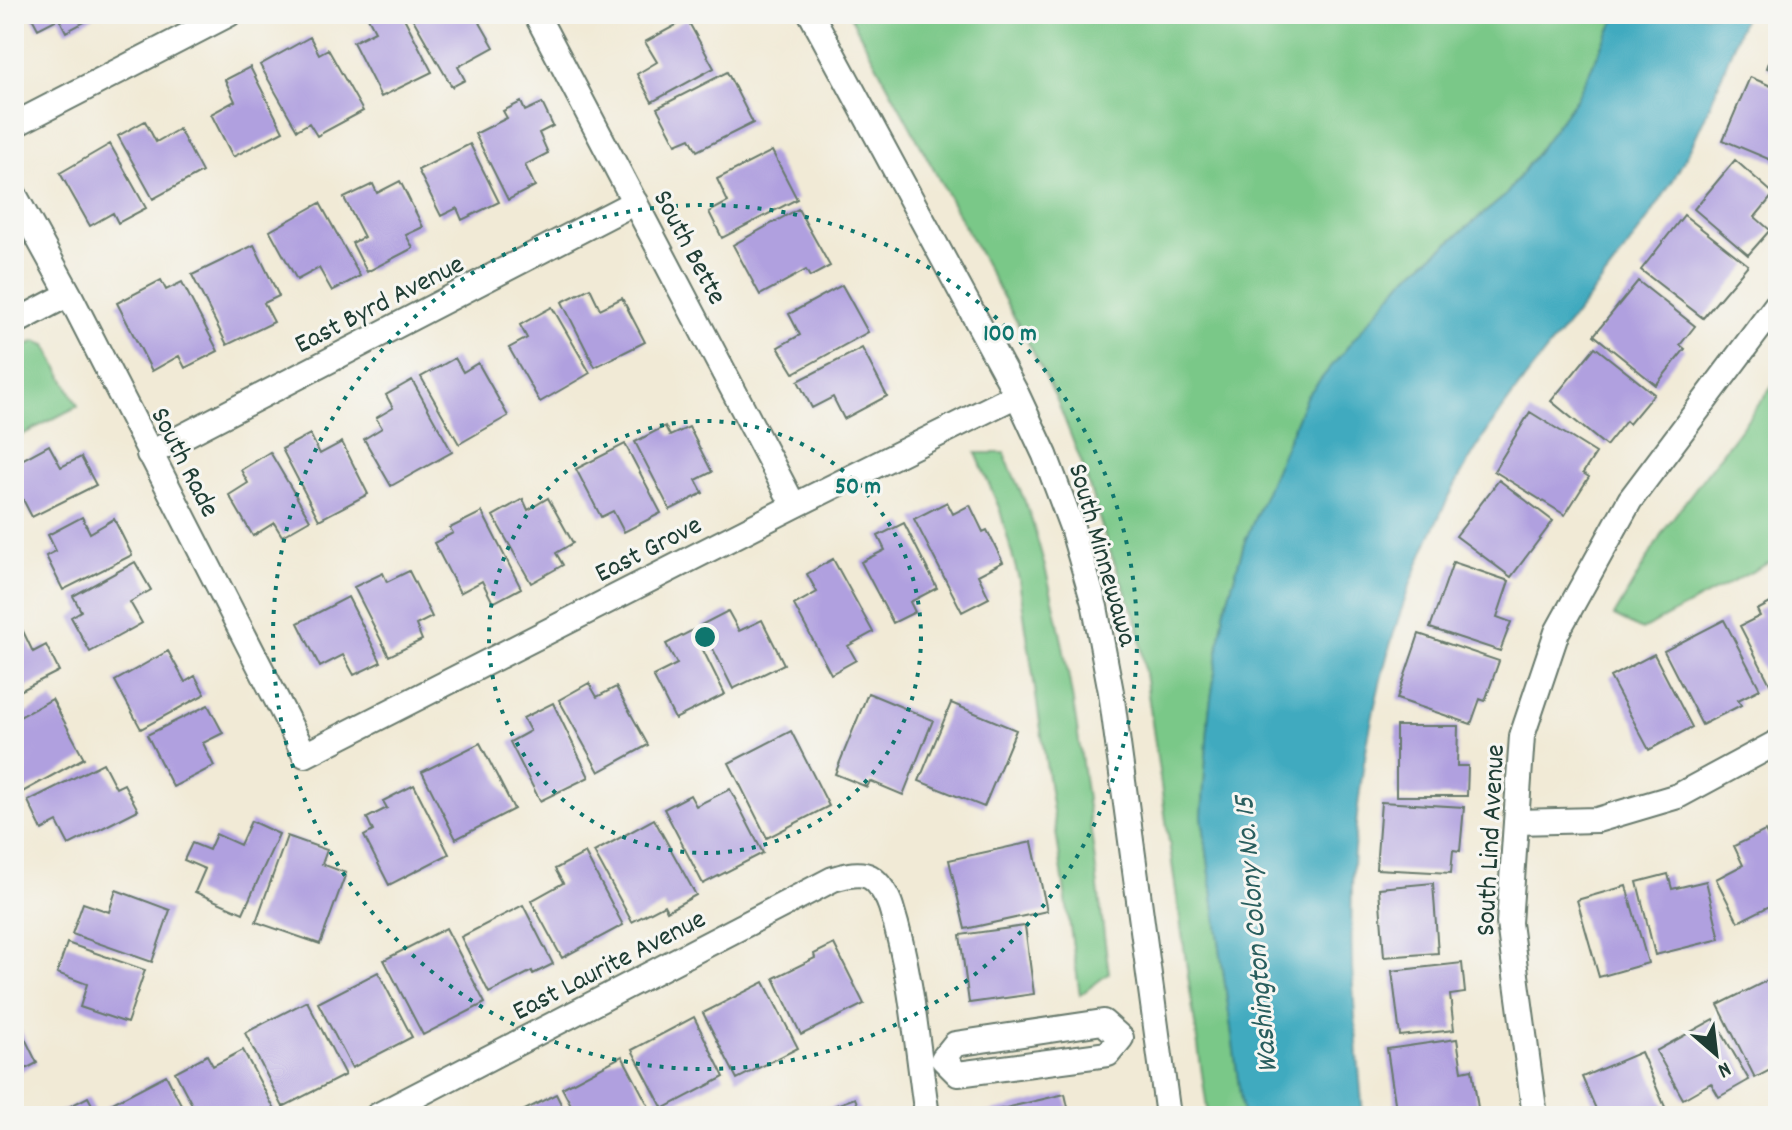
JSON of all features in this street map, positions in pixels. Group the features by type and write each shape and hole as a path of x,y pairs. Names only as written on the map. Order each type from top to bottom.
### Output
{"street":[{"path":"14,125 229,14"},
{"name":"South Bette","path":"536,14 794,506"},
{"name":"South Minnewawa","path":"811,14 1017,395 1045,455 1072,527 1095,607 1111,692 1168,1116"},
{"name":"South Rade","path":"14,194 69,294 305,755"},
{"name":"East Byrd Avenue","path":"149,454 635,202"},
{"path":"14,323 69,294"},
{"name":"South Lind Avenue","path":"1535,1116 1509,923 1522,736 1557,632 1630,500 1778,303"},
{"name":"East Grove","path":"305,755 1017,395"},
{"path":"1516,822 1597,820 1678,796 1778,742"},
{"name":"East Laurite Avenue","path":"377,1116 833,879 851,874 869,876 890,904 931,1060"},
{"path":"927,1116 931,1060 958,1074 1108,1054 1121,1038 1158,1032"}],"green space":[{"path":"849,14 1618,14 1577,97 1505,196 1402,281 1245,541 1224,612 1209,712 1202,816 1243,1116 1208,1116 1138,624 1108,546 1082,464 1056,398 1032,350"},
{"path":"35,341 46,345 78,406 14,439 14,352"},
{"path":"1778,379 1778,558 1642,630 1614,616 1666,527"},
{"path":"976,453 1004,453 1030,515 1046,571 1070,685 1109,973 1080,995 1019,580 1000,510"}],"water":[{"name":"Washington Colony No. 15","path":"1618,14 1745,14 1708,110 1674,179 1637,235 1489,429 1437,522 1411,581 1375,706 1355,835 1352,965 1363,1116 1243,1116 1202,816 1209,712 1224,612 1245,541 1306,397 1402,281 1505,196 1577,97"}],"building":[{"path":"30,14 92,14 94,17 66,32 59,18 38,29"},
{"path":"366,14 402,14 432,72 381,97 353,42 375,31"},
{"path":"410,14 475,14 494,47 458,67 465,80 452,87"},
{"path":"687,19 714,68 652,102 637,74 657,62 645,42"},
{"path":"310,37 319,54 328,49 363,111 317,136 309,123 297,130 260,65"},
{"path":"1778,37 1778,72 1767,68"},
{"path":"250,67 283,131 233,157 211,114 235,101 225,80"},
{"path":"727,72 753,123 697,151 690,138 676,144 657,108"},
{"path":"1750,77 1778,89 1778,163 1723,140"},
{"path":"521,102 525,111 542,103 553,126 539,133 548,153 525,165 535,186 508,200 475,134 507,118 503,111"},
{"path":"145,121 156,142 179,129 202,172 153,199 118,136"},
{"path":"110,144 146,208 118,223 113,213 90,226 60,173"},
{"path":"470,144 499,202 462,220 457,208 441,216 418,170"},
{"path":"772,151 797,199 722,238 709,212 728,202 717,179"},
{"path":"1735,160 1774,194 1755,217 1770,230 1748,255 1694,209"},
{"path":"400,181 423,227 406,235 413,248 367,272 352,243 364,237 344,198 373,184 377,193"},
{"path":"320,203 360,276 332,291 319,268 297,280 270,231"},
{"path":"798,209 830,266 810,277 806,270 760,295 733,245"},
{"path":"1684,215 1748,265 1703,318 1641,270"},
{"path":"254,245 279,296 264,303 274,322 227,345 192,275"},
{"path":"161,280 166,290 182,282 218,351 185,368 179,356 152,371 117,303"},
{"path":"1638,281 1695,326 1680,345 1685,349 1656,385 1594,335"},
{"path":"842,285 868,332 794,373 778,347 800,335 789,314"},
{"path":"590,288 600,309 622,298 645,342 595,367 562,302"},
{"path":"552,307 590,373 540,402 509,348 527,338 520,325"},
{"path":"1595,347 1654,394 1606,446 1551,401"},
{"path":"862,348 887,396 844,419 833,397 812,408 798,381"},
{"path":"455,358 463,372 478,363 508,416 459,444 421,377"},
{"path":"412,380 452,452 391,486 364,439 382,428 376,418 393,408 386,395"},
{"path":"1530,412 1596,453 1583,473 1589,477 1565,515 1494,471"},
{"path":"665,426 670,436 689,427 712,472 696,480 703,493 670,510 635,442"},
{"path":"310,434 320,454 342,442 368,494 319,520 282,449"},
{"path":"625,444 661,513 624,532 613,511 601,517 576,469"},
{"path":"49,445 61,467 81,457 96,485 32,517 14,482 14,464"},
{"path":"270,452 310,520 282,536 274,523 253,536 229,495 248,483 241,470"},
{"path":"1499,480 1553,521 1511,577 1456,536"},
{"path":"548,498 573,543 556,553 563,565 531,583 493,516 523,499 528,510"},
{"path":"947,502 953,514 970,505 1003,562 978,575 989,598 962,612 914,519"},
{"path":"482,512 521,588 493,603 482,581 460,593 434,543 453,533 450,528"},
{"path":"82,517 90,533 114,519 132,555 63,590 46,556 56,551 48,535"},
{"path":"904,523 937,588 910,602 915,612 893,623 861,562 885,550 878,536"},
{"path":"833,559 873,632 848,646 856,660 831,674 794,605 817,592 807,574"},
{"path":"135,562 151,590 130,602 142,623 90,652 71,617 81,611 73,596"},
{"path":"1453,562 1509,581 1497,617 1511,622 1500,651 1430,628"},
{"path":"409,571 432,617 416,625 422,640 389,656 354,587 383,573 387,582"},
{"path":"348,597 381,662 354,675 343,655 320,667 298,623"},
{"path":"1778,599 1778,679 1770,684 1740,626 1760,616 1757,610"},
{"path":"728,611 739,631 762,620 784,664 733,689 701,625"},
{"path":"1724,620 1760,689 1738,700 1741,705 1702,725 1664,651"},
{"path":"21,627 33,652 46,645 59,671 14,694 14,631"},
{"path":"693,630 725,694 675,719 653,676 677,664 666,644"},
{"path":"1419,634 1499,661 1485,701 1480,699 1471,724 1397,699"},
{"path":"168,651 185,682 195,676 205,694 141,729 115,681"},
{"path":"1654,654 1692,727 1649,750 1610,677"},
{"path":"589,683 597,697 616,687 648,745 599,772 559,700"},
{"path":"868,693 933,720 903,795 870,781 867,787 835,774"},
{"path":"52,699 84,758 17,795 14,789 14,720"},
{"path":"553,703 589,777 540,801 510,742 530,731 523,718"},
{"path":"951,703 1016,730 984,807 919,781"},
{"path":"208,705 223,733 203,743 214,766 173,787 147,735"},
{"path":"1396,726 1458,726 1457,766 1468,766 1467,796 1396,796"},
{"path":"791,731 829,806 767,838 729,763"},
{"path":"480,743 514,809 456,839 422,772"},
{"path":"103,763 116,788 124,784 138,810 69,845 57,822 42,830 28,801"},
{"path":"414,785 449,854 389,885 364,836 373,831 367,818 387,808 383,801"},
{"path":"730,789 763,853 703,884 664,809 690,795 696,806"},
{"path":"1381,802 1464,807 1460,851 1453,850 1451,873 1376,869"},
{"path":"654,819 696,895 667,911 664,905 632,922 594,852"},
{"path":"251,821 279,834 243,913 195,892 205,869 184,860 192,843 209,850 216,834 240,845"},
{"path":"1765,831 1778,857 1778,902 1738,922 1716,879 1743,865 1734,846"},
{"path":"287,836 327,850 322,864 346,873 320,944 256,922"},
{"path":"1032,842 1047,911 965,929 949,860"},
{"path":"585,853 623,925 562,958 531,901 563,883 555,869"},
{"path":"1668,874 1672,889 1706,881 1720,939 1655,955 1637,882"},
{"path":"1433,883 1438,953 1384,957 1379,888"},
{"path":"1626,886 1648,963 1599,977 1577,900"},
{"path":"116,890 170,910 152,962 72,934 83,903 109,912"},
{"path":"523,905 553,964 489,993 461,937"},
{"path":"1025,926 1034,994 969,1003 960,935"},
{"path":"446,928 485,1003 423,1035 384,960"},
{"path":"67,943 145,970 127,1023 80,1007 87,984 57,973"},
{"path":"834,944 864,1004 801,1035 774,978 815,958 814,954"},
{"path":"1462,963 1465,993 1450,995 1454,1030 1400,1036 1392,971"},
{"path":"378,972 412,1037 352,1068 318,1003"},
{"path":"1778,975 1778,1066 1755,1078 1718,1005"},
{"path":"764,982 798,1048 737,1079 703,1013"},
{"path":"307,1001 345,1075 283,1107 245,1033"},
{"path":"14,1016 37,1063 14,1075"},
{"path":"694,1017 724,1077 663,1109 632,1050"},
{"path":"1714,1019 1749,1080 1719,1097 1711,1083 1683,1099 1656,1051"},
{"path":"1457,1039 1462,1071 1472,1069 1478,1108 1397,1116 1387,1049"},
{"path":"243,1050 275,1110 264,1116 198,1116 175,1072 207,1055 213,1066"},
{"path":"1641,1052 1669,1116 1631,1116 1629,1113 1599,1116 1582,1077"},
{"path":"622,1056 654,1116 577,1116 562,1088"},
{"path":"166,1075 187,1116 110,1116 105,1107"},
{"path":"556,1094 567,1116 503,1116 513,1111 515,1115"},
{"path":"1065,1094 1070,1116 984,1116 984,1113"},
{"path":"88,1097 98,1116 51,1116"},
{"path":"855,1098 862,1116 807,1116"}]}
